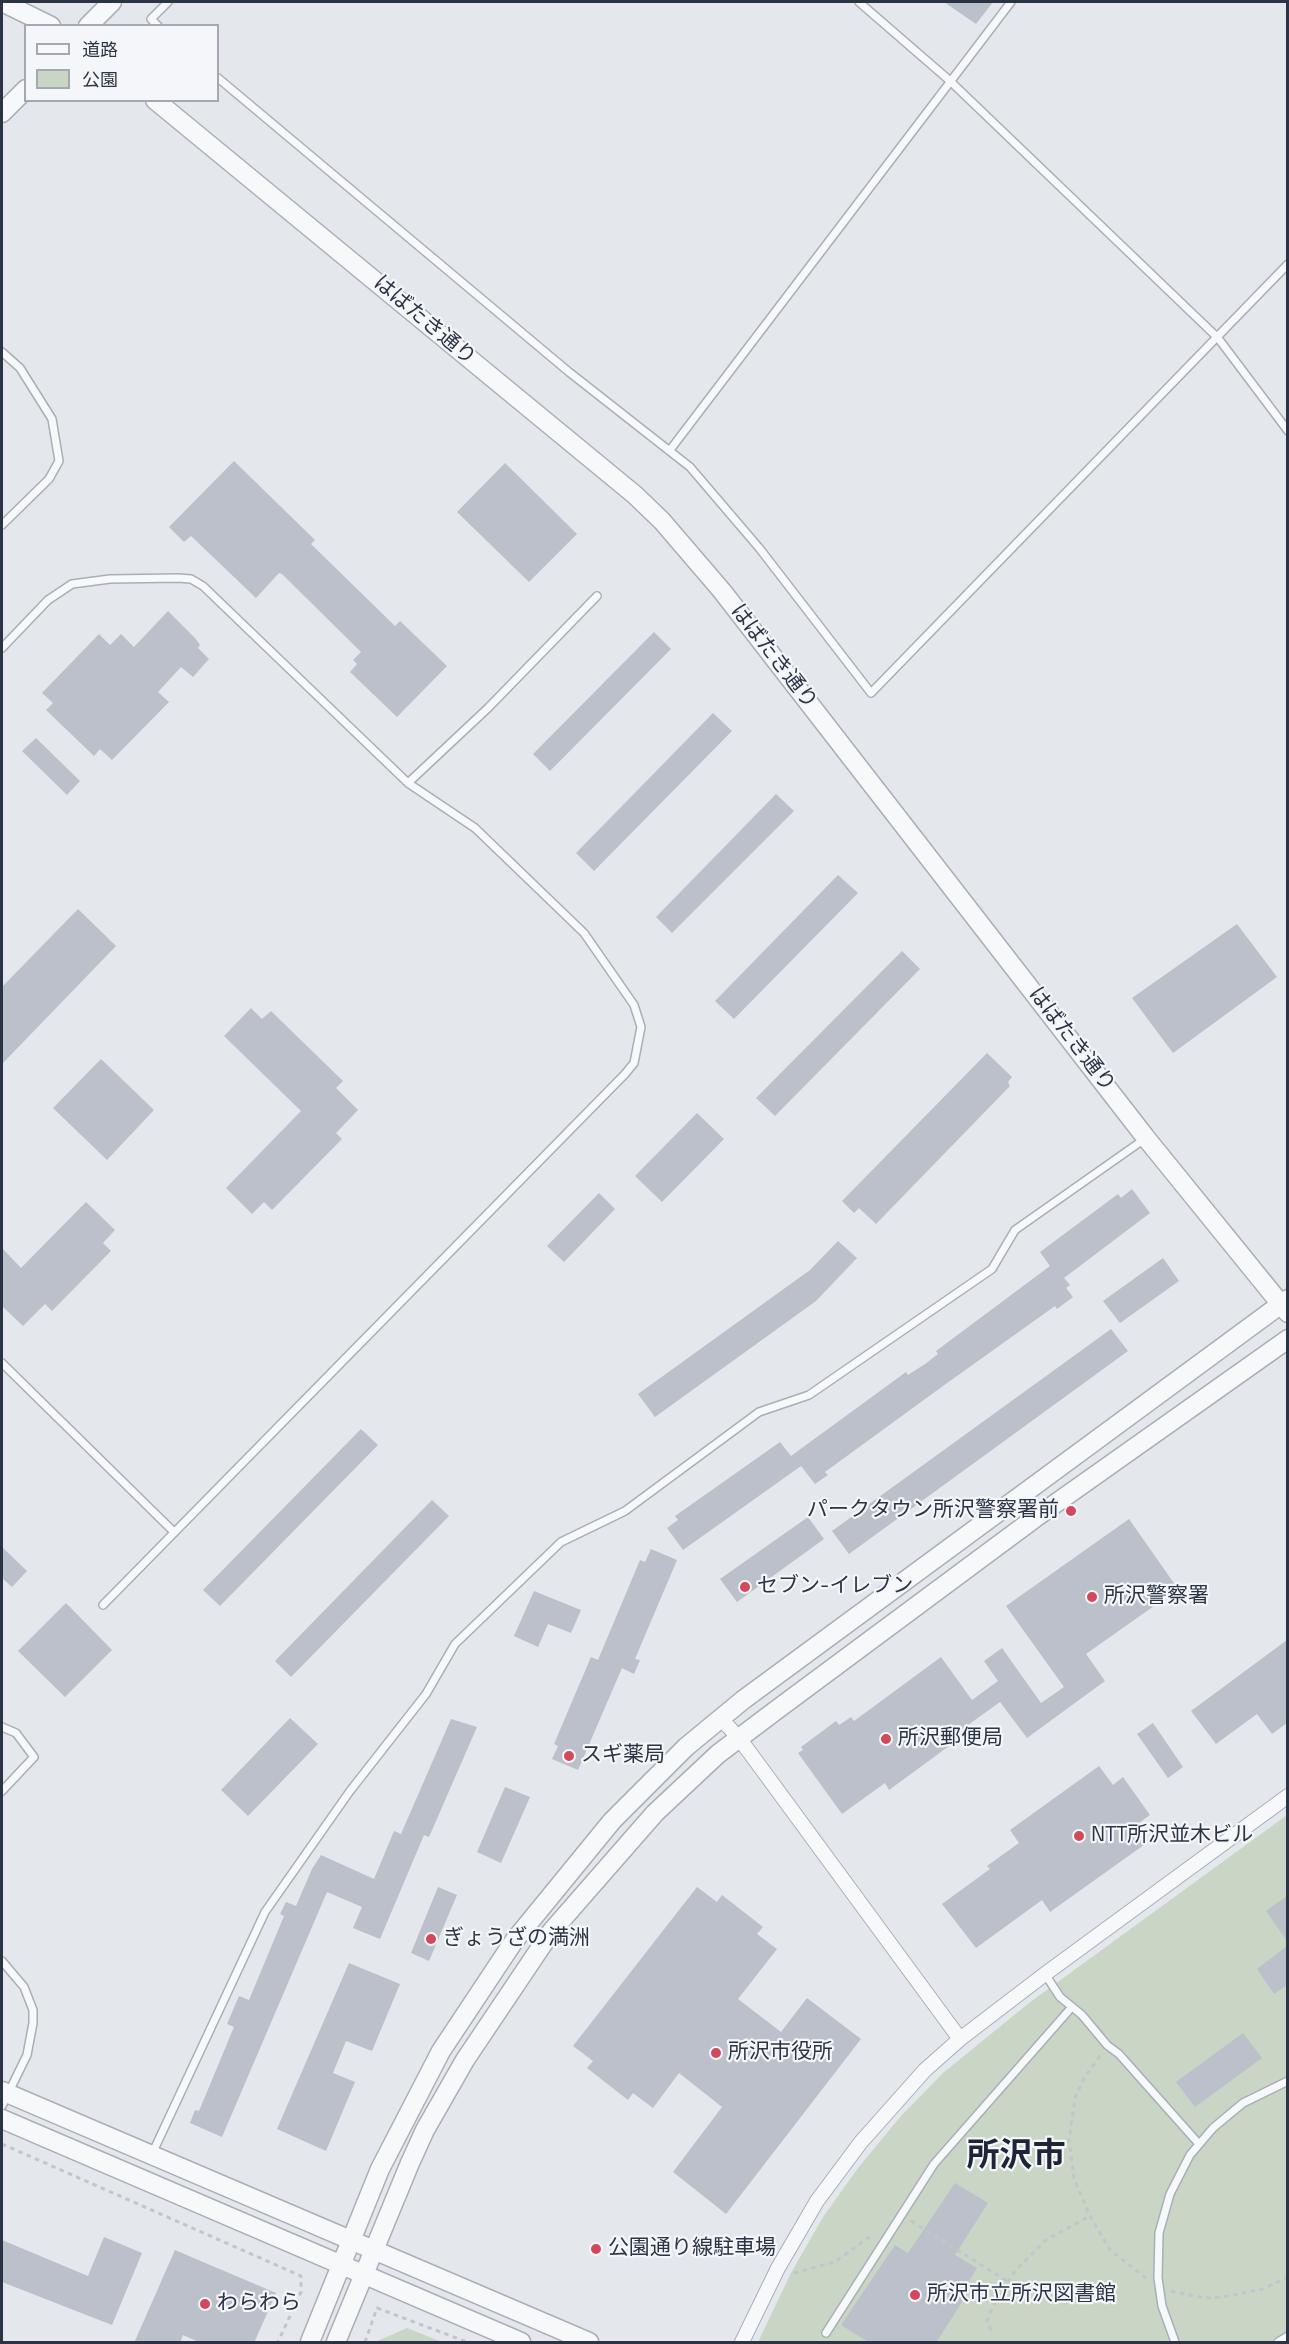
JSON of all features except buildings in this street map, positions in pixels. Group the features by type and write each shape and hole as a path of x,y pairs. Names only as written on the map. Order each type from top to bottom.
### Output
{"street":[{"path":"2,2 47,24"},
{"path":"90,24 112,2"},
{"path":"2,113 24,91"},
{"name":"はばたき通り","path":"157,102 635,495 662,521 722,591 1146,1138 1285,1306"},
{"path":"310,2343 380,2169 416,2096 490,1974 538,1908 612,1821 686,1747 722,1720 743,1700 1285,1306"},
{"path":"336,2343 425,2130 482,2033 568,1910 639,1831 686,1783 739,1738 1035,1518 1287,1339"},
{"path":"722,1720 739,1738 960,2039"},
{"path":"742,2343 778,2268 816,2201 861,2142 910,2085 960,2039 1287,1796"},
{"path":"4,2097 151,2154 588,2343"},
{"path":"2,2119 521,2343"}],"lane":[{"path":"156,24 151,19 168,2"},
{"path":"859,2 949,80 1218,338 1287,431"},
{"path":"670,450 949,80 1011,2"},
{"path":"219,79 569,372 690,467 760,549 871,693 1067,489 1218,338 1287,264"},
{"path":"2,352 20,368 52,419 59,461 49,479 2,525"},
{"path":"2,648 48,600 72,584 110,579 191,579 212,594 408,783 475,828 584,933 634,1005 641,1026 637,1054 625,1074 103,1605"},
{"path":"408,783 488,708 597,596"},
{"path":"151,2154 265,1912 350,1791 426,1694 455,1644 561,1542 625,1511 759,1412 809,1395 992,1269 1015,1230 1146,1138"},
{"path":"2,1363 174,1532"},
{"path":"2,1727 16,1732 34,1757 2,1791"},
{"path":"2,1961 24,1987 33,2010 27,2055 4,2097"},
{"path":"1045,1974 1071,2008 1082,2015 1107,2045 1119,2054 1199,2144"},
{"path":"826,2333 934,2164 1071,2008"},
{"path":"1175,2343 1166,2321 1159,2285 1159,2233 1163,2214 1182,2168 1199,2144 1235,2109 1287,2080"},
{"path":"1278,2343 1287,2336"}],"path":[{"path":"1107,2045 1084,2078 1074,2098 1071,2116 1070,2161 1080,2196 1110,2250 1128,2266 1159,2285 1190,2296 1223,2297 1263,2289 1287,2277"},
{"path":"2,2144 301,2276 301,2292 278,2343"},
{"path":"902,2215 1008,2281"},
{"path":"991,2330 987,2322 1008,2281 1027,2256 1046,2240 1090,2216"},
{"path":"791,2273 835,2262 875,2233 892,2231"},
{"path":"365,2343 377,2308 467,2343"}],"green space":[{"path":"1287,1815 1287,2342 758,2342 791,2273 823,2217 858,2168 901,2116 943,2073 1029,2003"},
{"path":"407,2328 442,2342 375,2342"}],"place":[{"name":"パークタウン所沢警察署前","path":"1071,1511"},
{"name":"セブン-イレブン","path":"745,1587"},
{"name":"所沢警察署","path":"1092,1597"},
{"name":"所沢郵便局","path":"886,1739"},
{"name":"スギ薬局","path":"569,1756"},
{"name":"NTT所沢並木ビル","path":"1079,1836"},
{"name":"ぎょうざの満洲","path":"431,1939"},
{"name":"所沢市役所","path":"716,2053"},
{"name":"公園通り線駐車場","path":"596,2249"},
{"name":"所沢市立所沢図書館","path":"915,2295"},
{"name":"わらわら","path":"205,2304"}],"district":[{"name":"所沢市","path":"1016,2158"}]}
